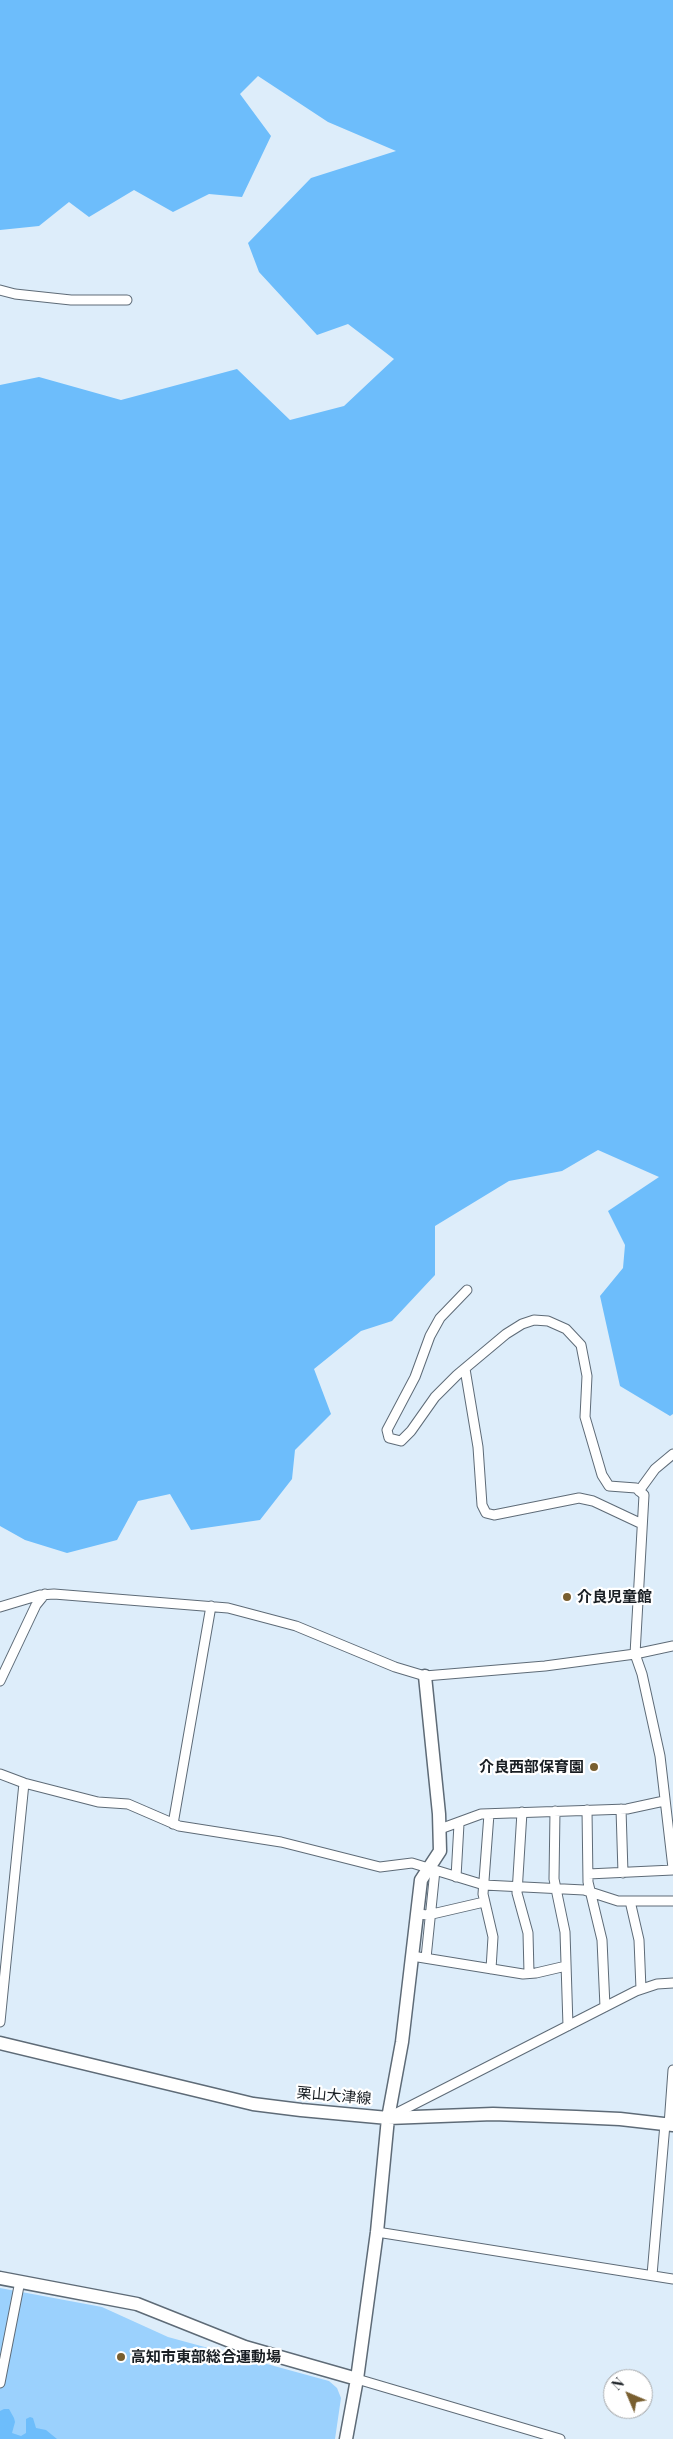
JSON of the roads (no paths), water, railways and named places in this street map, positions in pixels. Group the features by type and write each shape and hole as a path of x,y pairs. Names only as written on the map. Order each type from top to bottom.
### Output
{"street":[{"path":"0,290 15,294 71,300 128,300"},
{"path":"467,1290 440,1318 430,1336 415,1377 387,1430 389,1438 401,1441 411,1431 435,1397 506,1334 522,1324 534,1320 548,1321 566,1329 581,1345 586,1362 585,1417 602,1475 609,1486 636,1488 644,1495 635,1654 642,1674 660,1756 673,1869 588,1874"},
{"path":"465,1369 478,1447 482,1505 486,1513 494,1515 578,1498 593,1501 642,1524"},
{"path":"639,1491 655,1470 673,1454"},
{"path":"0,1607 45,1594 210,1606 258,1614 296,1626 395,1667 425,1676 545,1666 635,1654 673,1646"},
{"path":"0,1681 36,1605 45,1594"},
{"path":"173,1824 210,1606"},
{"path":"425,1676 440,1829 440,1851 431,1869 421,1880 426,1958"},
{"path":"0,1774 24,1783 98,1802 128,1804 173,1824 244,1838 281,1842 380,1867 412,1862 484,1885 555,1887 590,1892 618,1901 673,1901"},
{"path":"0,2022 24,1783"},
{"path":"664,1790 673,1786"},
{"path":"440,1829 459,1824 481,1814 620,1809 664,1801"},
{"path":"620,1809 623,1873"},
{"path":"587,1810 588,1874 590,1892 602,1940 605,2007"},
{"path":"555,1811 555,1887 565,1932 568,2026"},
{"path":"522,1812 517,1893 528,1934 528,1973"},
{"path":"489,1814 484,1902 494,1937 491,1969"},
{"path":"456,1877 459,1824"},
{"path":"630,1901 639,1940 641,1989"},
{"path":"424,1914 484,1902"},
{"path":"346,2439 357,2379 377,2232 388,2118 402,2042 412,1956 424,1914"},
{"path":"412,1956 528,1973 566,1966"},
{"path":"388,2118 641,1989 657,1984 673,1984"},
{"name":"栗山大津線","path":"0,2043 253,2104 301,2110 388,2118 493,2114 620,2119 669,2125"},
{"path":"652,2275 669,2125 673,2070"},
{"path":"377,2232 673,2279"},
{"path":"0,2278 137,2304 245,2346 560,2439"},
{"path":"0,2382 20,2282"}],"place":[{"name":"介良児童館","path":"567,1597"},
{"name":"介良西部保育園","path":"594,1767"},
{"name":"高知市東部総合運動場","path":"121,2357"}]}
